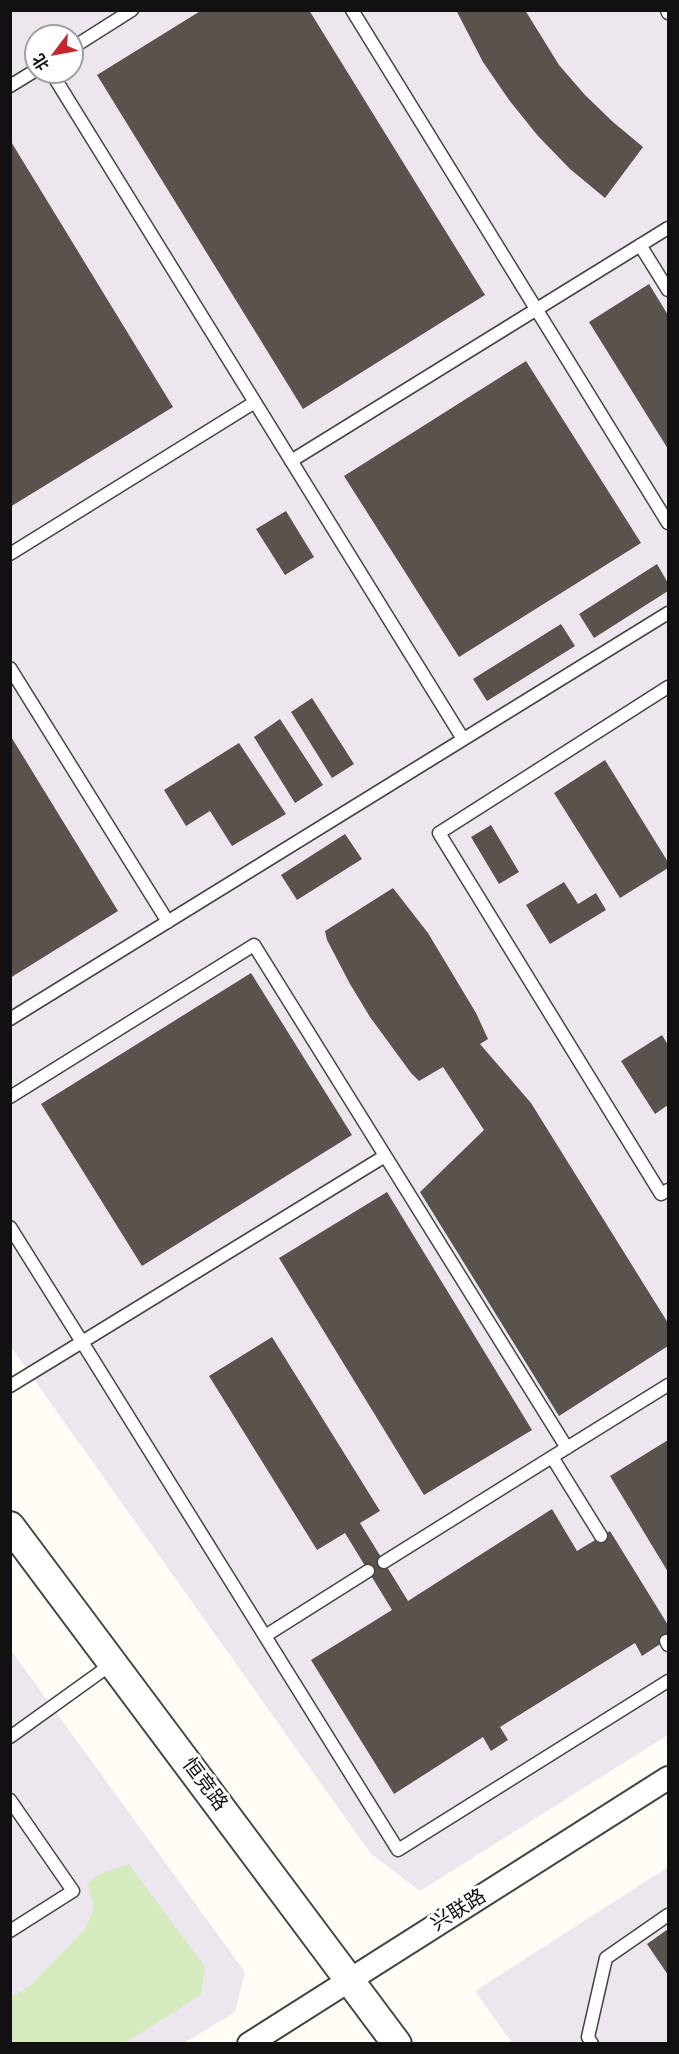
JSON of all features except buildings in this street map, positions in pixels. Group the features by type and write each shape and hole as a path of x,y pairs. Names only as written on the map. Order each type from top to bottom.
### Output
{"street":[{"name":"恒竞路","path":"10,1526 397,2043"},
{"name":"兴联路","path":"249,2043 669,1778"}],"lane":[{"path":"84,40 132,10"},
{"path":"351,10 669,523"},
{"path":"10,86 24,77"},
{"path":"58,84 463,739"},
{"path":"291,461 669,228"},
{"path":"640,245 669,290"},
{"path":"10,554 255,402"},
{"path":"10,1019 669,613"},
{"path":"10,668 168,922"},
{"path":"669,687 439,832 661,1194 669,1190"},
{"path":"10,1097 254,945 567,1448"},
{"path":"10,1386 386,1156"},
{"path":"10,1227 398,1850 669,1681"},
{"path":"384,1562 669,1385"},
{"path":"552,1457 601,1536"},
{"path":"265,1636 368,1572"},
{"path":"10,1737 112,1663"},
{"path":"10,1800 73,1891 10,1930"},
{"path":"592,2043 588,2037 606,1958 669,1915"}],"shaded area":[{"path":"10,11 668,11 668,1735 420,1891 371,1854 11,1347"},
{"path":"10,1649 245,1972 235,2012 184,2043 11,2043"},
{"path":"668,1867 668,2043 512,2043 475,1991"}],"green space":[{"path":"129,1864 205,1967 201,1995 125,2043 11,2043 11,1997 30,1986 85,1929 94,1908 87,1883 102,1873"}]}
